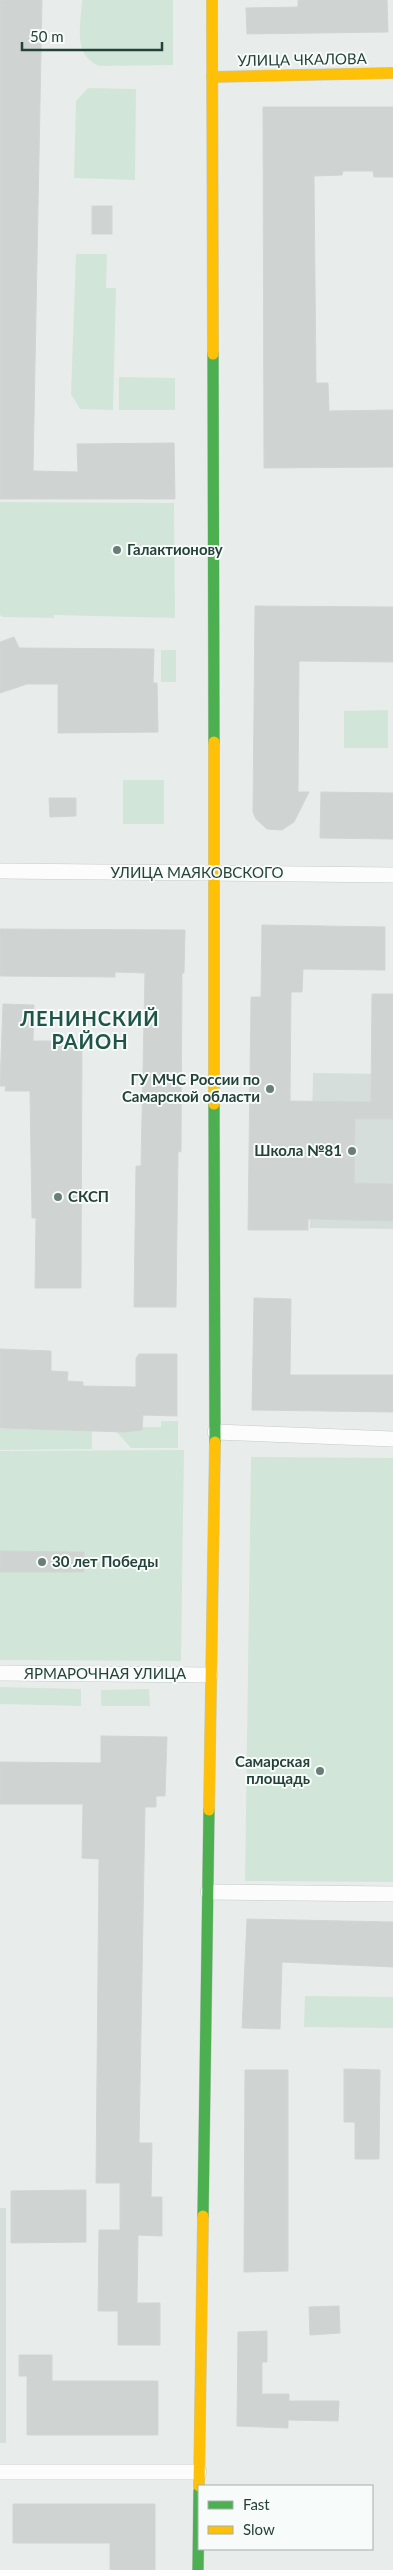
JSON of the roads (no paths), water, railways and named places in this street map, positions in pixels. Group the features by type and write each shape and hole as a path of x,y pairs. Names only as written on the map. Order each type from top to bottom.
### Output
{"street":[{"path":"0,2472 199,2479 215,1432 212,0"},
{"name":"УЛИЦА ЧКАЛОВА","path":"212,77 393,73"},
{"name":"УЛИЦА МАЯКОВСКОГО","path":"0,871 393,874"},
{"path":"215,1432 393,1439"},
{"name":"ЯРМАРОЧНАЯ УЛИЦА","path":"0,1674 210,1675"},
{"path":"208,1892 393,1894"},
{"path":"198,2550 198,2570"}],"place":[{"name":"Галактионову","path":"117,550"},
{"name":"ГУ МЧС России по Самарской области","path":"270,1089"},
{"name":"Школа №81","path":"352,1151"},
{"name":"СКСП","path":"58,1197"},
{"name":"30 лет Победы","path":"42,1562"},
{"name":"Самарская площадь","path":"320,1771"}],"district":[{"name":"ЛЕНИНСКИЙ РАЙОН","path":"90,1030"}]}
